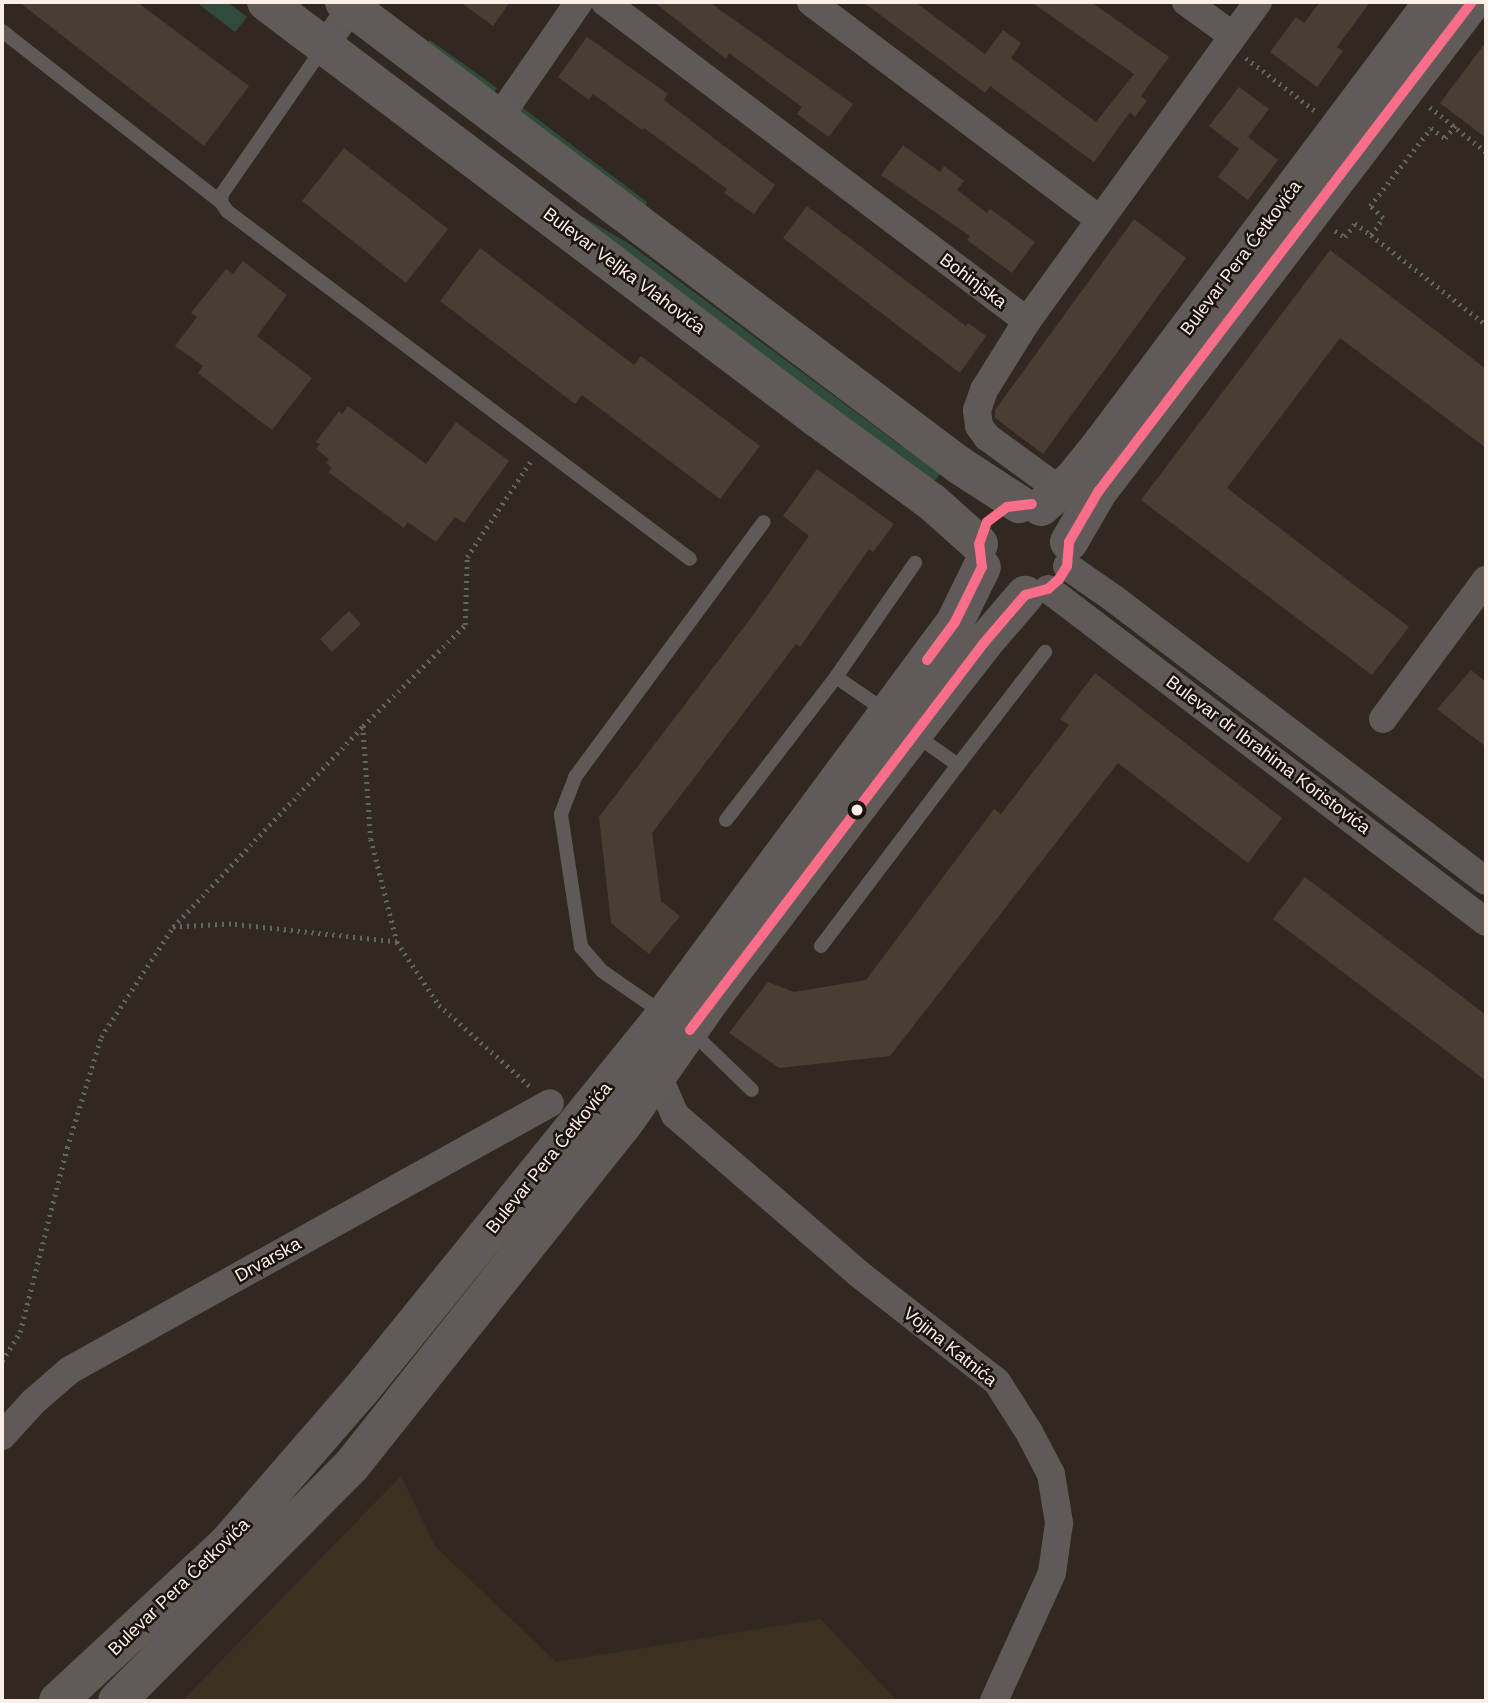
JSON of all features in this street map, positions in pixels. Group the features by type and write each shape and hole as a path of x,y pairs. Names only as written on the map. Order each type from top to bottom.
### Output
{"main road":[{"name":"Bulevar Veljka Vlahovića","path":"265,2 932,502 980,556"},
{"name":"Bulevar Pera Ćetkovića","path":"1040,500 1112,431 1433,2"},
{"name":"Bulevar Pera Ćetkovića","path":"900,723 1052,573 1098,492 1472,2"},
{"path":"351,4 498,120 959,465 1040,500 1060,521 1052,573 999,588 980,556 982,533 996,513 1040,500"},
{"name":"Bulevar Pera Ćetkovića","path":"58,1701 228,1544 677,1022 900,723 955,622 980,556"},
{"name":"Bulevar Pera Ćetkovića","path":"117,1701 352,1465 622,1126 657,1073 677,1022"}],"street":[{"path":"498,120 579,2"},
{"name":"Bohinjska","path":"605,2 1027,321"},
{"path":"811,2 1099,219"},
{"path":"1186,2 1229,40"},
{"path":"1040,500 979,426 977,410 984,390 1027,321 1099,219 1258,2"},
{"path":"324,46 351,4"},
{"name":"Bulevar dr Ibrahima Koristovića","path":"1052,573 1147,623 1486,881"},
{"name":"Bulevar dr Ibrahima Koristovića","path":"1052,573 1486,922"},
{"path":"1383,719 1486,580"},
{"name":"Vojina Katnića","path":"657,1073 675,1115 859,1274 997,1382 1029,1432 1051,1474 1059,1523 1052,1573 995,1701"},
{"name":"Drvarska","path":"2,1436 33,1402 70,1370 550,1103"}],"lane":[{"path":"2,31 221,202 227,211 690,559"},
{"path":"221,202 222,194 324,46"},
{"path":"752,1090 677,1022 602,971 581,947 561,814 575,777 764,523"},
{"path":"726,820 836,677 915,563"},
{"path":"821,946 1045,652"},
{"path":"836,677 958,765"}],"path":[{"path":"1229,40 1337,127"},
{"path":"1422,101 1486,152"},
{"path":"1371,235 1383,218 1370,206 1431,128 1445,138 1455,125"},
{"path":"1328,226 1345,237 1355,223 1486,325"},
{"path":"2,1361 20,1332 67,1148 101,1037 173,927 363,726 465,625 467,557 541,446"},
{"path":"363,726 370,839 397,942 439,1005 550,1103"},
{"path":"173,927 231,924 397,942"}],"shaded area":[{"path":"401,1476 435,1546 556,1662 821,1619 897,1701 182,1701"}],"green space":[{"path":"196,2 227,2 247,17 235,32"},
{"path":"430,40 497,88 494,93 427,44"},
{"path":"519,105 647,202 646,208 515,110"},
{"path":"566,207 628,243 900,445 943,470 929,488"}],"building":[{"path":"19,2 137,2 249,86 204,146"},
{"path":"460,2 510,2 493,26"},
{"path":"654,2 709,2 853,104 829,137 797,114 802,107 729,53 726,59"},
{"path":"863,2 915,2 985,54 1003,30 1021,43 1011,58 1096,122 1134,74 1031,2 1091,2 1169,57 1141,96 1147,101 1135,117 1130,112 1094,162 990,86 985,93"},
{"path":"1320,2 1370,2 1337,47 1343,51 1317,87 1270,52 1296,17 1304,23"},
{"path":"587,37 668,94 664,100 775,185 754,214 724,193 727,189 644,128 642,130 593,94 589,100 558,77"},
{"path":"1486,42 1486,138 1440,103"},
{"path":"1239,87 1269,109 1239,149 1209,126"},
{"path":"1248,137 1278,160 1248,200 1218,177"},
{"path":"903,145 940,172 944,166 964,181 957,190 987,213 990,209 1035,242 1012,273 967,240 970,236 881,175"},
{"path":"344,148 448,229 406,283 302,201"},
{"path":"807,206 966,326 968,323 986,336 960,373 783,238"},
{"path":"1134,219 1186,258 1043,454 995,418 995,410"},
{"path":"480,248 634,365 641,356 760,446 720,499 582,395 575,404 440,301"},
{"path":"1330,250 1486,369 1486,448 1340,338 1227,488 1409,627 1372,675 1141,500"},
{"path":"243,261 287,295 257,336 312,378 272,430 198,373 203,366 175,346 197,317 191,313 226,269 233,274"},
{"path":"348,406 426,464 456,422 509,461 464,523 455,517 436,542 408,522 404,528 328,472 332,468 326,463 329,459 316,449 320,444 316,442 339,411 342,414"},
{"path":"817,469 894,524 873,552 869,549 800,647 796,644 652,833 661,901 680,916 649,954 611,923 599,817 754,614 809,536 783,516"},
{"path":"349,611 361,624 332,652 320,639"},
{"path":"1471,670 1486,682 1486,747 1437,709"},
{"path":"1095,673 1282,818 1248,863 1118,763 890,1056 779,1068 729,1033 768,982 794,992 866,980 994,809 1001,814 1069,725 1060,719"},
{"path":"1305,877 1486,1015 1486,1081 1273,919"}],"transit line":[{"path":"690,1030 983,644 1025,595 1048,589 1059,579 1067,566 1069,542 1098,492 1472,2"},
{"path":"927,660 955,622 982,567 979,544 987,522 1007,507 1032,504"}]}
